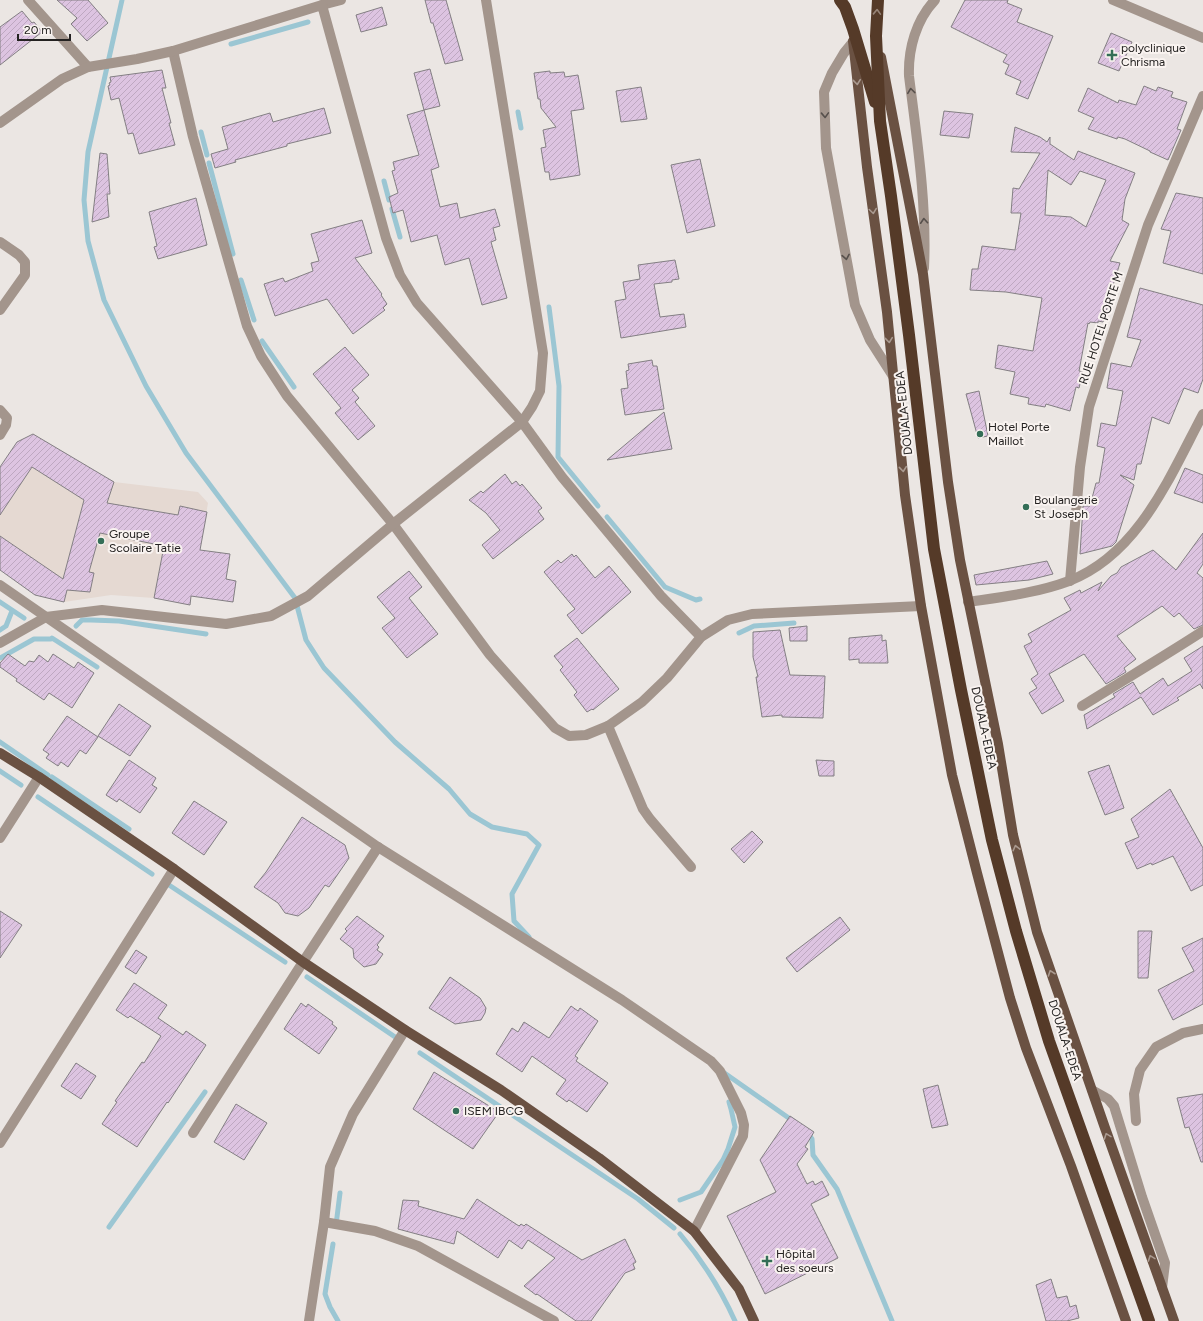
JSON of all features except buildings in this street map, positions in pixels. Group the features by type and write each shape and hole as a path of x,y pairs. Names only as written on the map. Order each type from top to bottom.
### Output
{"highway":[{"path":"840,0 845,7 853,29 880,121"},
{"path":"878,0 876,36 880,121"},
{"name":"DOUALA-EDEA","path":"880,121 909,335 934,549 992,840 1016,931 1049,1041 1149,1321"}],"main road":[{"path":"853,29 853,42 867,167 887,312 905,495 921,606 952,775 1010,998 1026,1048 1071,1166 1126,1321"},
{"path":"876,36 923,274 948,482 960,560 998,744 1013,835 1037,932 1174,1321"},
{"path":"0,753 39,777 174,869 302,962 405,1030 502,1090 599,1158 694,1231 739,1289 754,1321"}],"street":[{"path":"28,0 88,67"},
{"path":"0,124 62,79 88,67 137,59 173,51 341,0"},
{"path":"0,644 46,617 102,610 226,624 271,616 308,596 393,524 522,422 540,391 543,353 486,0"},
{"path":"923,274 925,232 921,178 909,76 909,62 910,48 918,26 928,8 935,0"},
{"path":"1113,0 1203,38"},
{"path":"322,5 386,238 400,275 416,303 522,422 562,477 661,596 701,636"},
{"path":"853,42 844,53 832,73 824,92 826,148 855,305 870,340 893,376"},
{"path":"173,51 193,137 247,326 261,356 287,396 393,524 490,655 555,728 569,736 586,735 608,726 642,702 667,678 701,636 728,620 752,614 921,606"},
{"name":"RUE HOTEL PORTE M","path":"1070,581 1080,467 1089,407 1148,225 1203,96"},
{"path":"0,242 19,255 25,262 25,275 0,310"},
{"path":"0,410 7,418 6,425 0,435"},
{"path":"968,602 1032,592 1070,581 1100,565 1129,539 1161,494 1203,414"},
{"path":"0,585 378,847 622,1000 711,1060 720,1071 741,1113 744,1125 743,1136 694,1231"},
{"path":"1082,706 1128,677 1169,654 1203,631"},
{"path":"608,726 643,808 650,819 691,867"},
{"path":"0,838 39,777"},
{"path":"192,1133 378,847"},
{"path":"0,1144 174,869"},
{"path":"1136,1121 1134,1094 1140,1070 1156,1047 1183,1033 1203,1029"},
{"path":"309,1321 324,1222 330,1167 353,1114 405,1030"},
{"path":"1092,1090 1108,1099 1114,1106 1142,1197 1165,1263 1162,1288"},
{"path":"324,1222 375,1231 418,1246 554,1321"}],"shaded area":[{"name":"Groupe Scolaire Tatie","path":"33,434 114,482 198,492 208,503 190,605 154,598 111,595 64,602 35,595 0,570 0,467"}],"waterway":[{"path":"122,0 88,152 84,200 88,241 104,300 146,386 186,453 295,598 306,640 324,668 395,742 449,789 470,814 492,827 527,834 539,845 512,894 514,921 529,937"},
{"path":"231,44 308,22"},
{"path":"518,112 521,128"},
{"path":"201,132 207,155"},
{"path":"209,163 233,254"},
{"path":"384,181 389,200"},
{"path":"392,209 400,237"},
{"path":"241,280 254,320"},
{"path":"549,307 559,386 558,457 598,506"},
{"path":"262,341 294,387"},
{"path":"607,517 665,587 696,600 700,599"},
{"path":"0,602 24,618"},
{"path":"0,630 6,626 12,611"},
{"path":"76,626 82,620 119,621 206,634"},
{"path":"739,633 754,626 794,623"},
{"path":"0,658 34,639 52,638 97,667"},
{"path":"0,742 48,775"},
{"path":"0,771 21,785"},
{"path":"52,777 129,829"},
{"path":"38,797 152,874"},
{"path":"169,885 285,962"},
{"path":"307,977 398,1039"},
{"path":"420,1053 638,1199 674,1228"},
{"path":"723,1072 793,1121"},
{"path":"109,1227 205,1092"},
{"path":"680,1200 701,1192 723,1160 735,1127 729,1102"},
{"path":"807,1132 812,1139 813,1155 837,1189 892,1321"},
{"path":"336,1225 340,1193"},
{"path":"680,1234 711,1276 735,1321"},
{"path":"333,1244 325,1294 338,1321"}],"place":[{"name":"polyclinique Chrisma","path":"1112,55"},
{"name":"Hotel Porte Maillot","path":"980,434"},
{"name":"Boulangerie St Joseph","path":"1026,507"},
{"name":"Groupe Scolaire Tatie","path":"101,541"},
{"name":"ISEM IBCG","path":"456,1111"},
{"name":"Hôpital des soeurs","path":"767,1261"}]}
